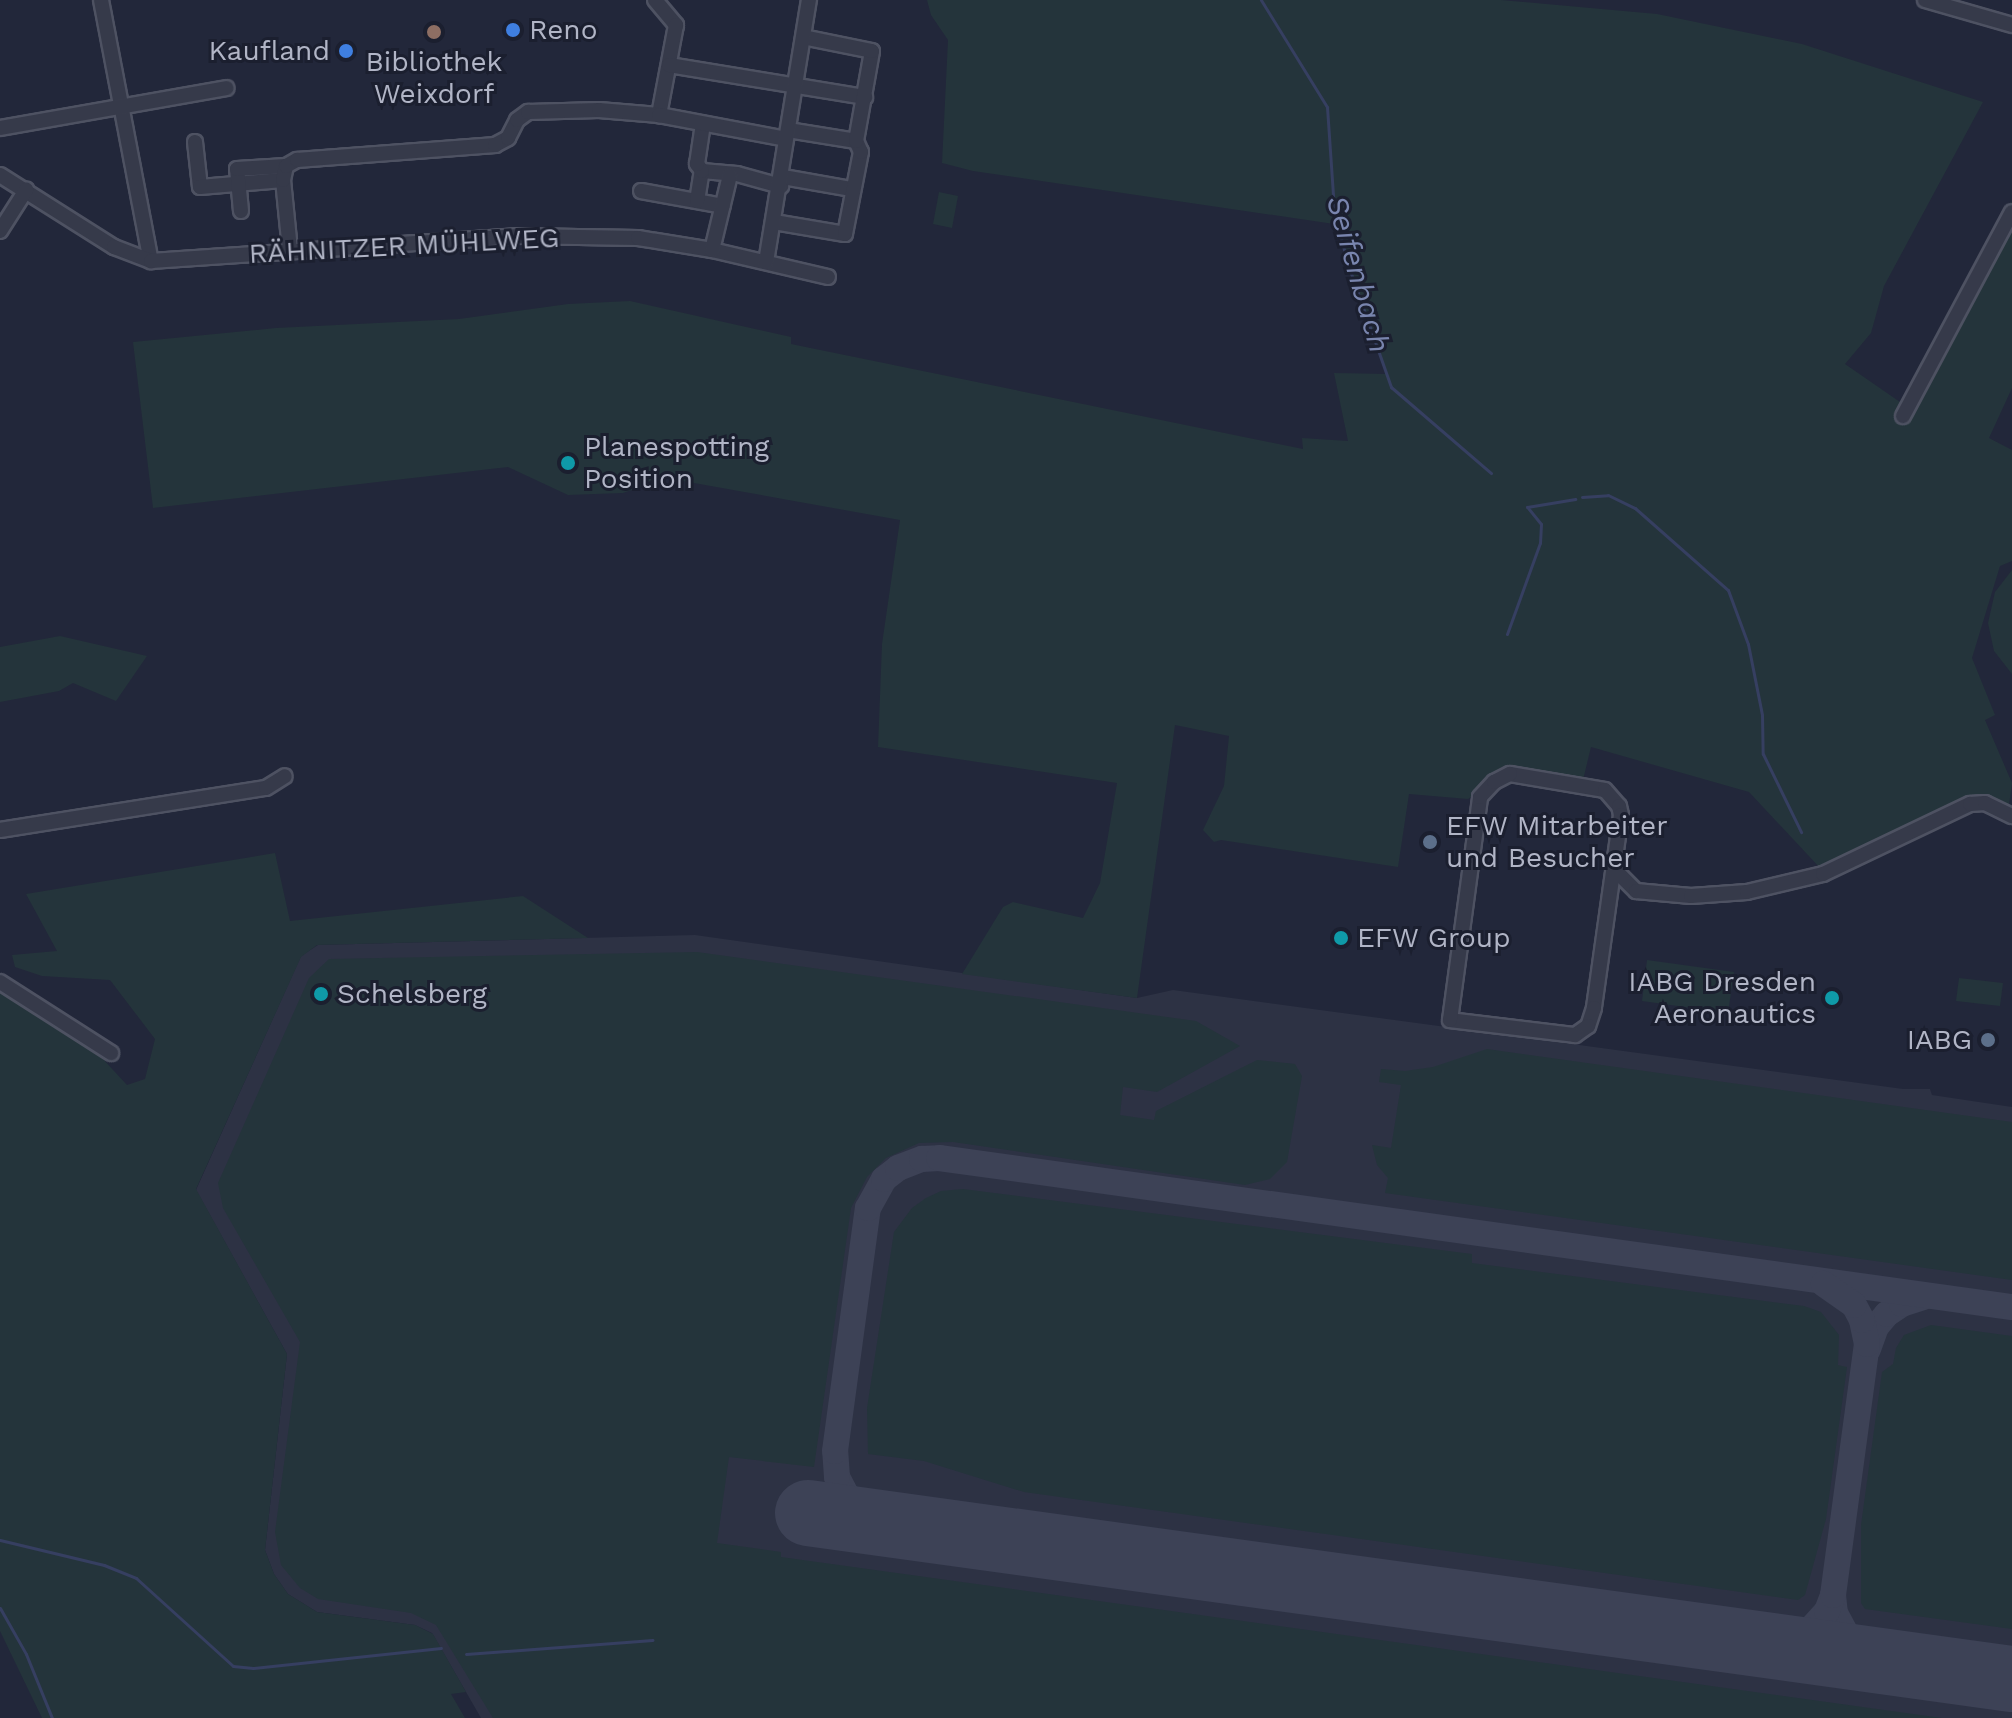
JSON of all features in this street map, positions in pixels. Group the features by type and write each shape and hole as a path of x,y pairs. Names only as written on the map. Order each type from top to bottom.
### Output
{"street":[{"path":"101,0 151,261"},
{"path":"655,0 676,25 659,115"},
{"path":"766,262 782,182 809,0"},
{"path":"1925,0 2012,25"},
{"path":"774,222 845,234 861,152 856,141 872,51 803,37"},
{"path":"669,65 865,97"},
{"path":"0,128 227,88"},
{"path":"195,142 200,187 285,173 297,160 495,145 508,138 517,120 528,112 599,110 659,115 703,124 856,141"},
{"path":"697,201 702,171 697,164 703,124"},
{"path":"702,171 852,189"},
{"path":"285,173 290,250"},
{"name":"RÄHNITZER MÜHLWEG","path":"0,175 114,247 151,261 519,236 638,238 712,250 828,277"},
{"path":"712,250 730,175"},
{"path":"238,183 241,211"},
{"path":"0,231 26,190"},
{"path":"641,191 723,206"},
{"path":"1903,416 2012,212"},
{"path":"1510,774 1605,790 1614,798 1621,815 1608,907 1594,1008 1588,1026 1575,1035 1450,1020 1480,797 1494,782 1510,774"},
{"path":"0,830 266,788 285,776"},
{"path":"1608,907 1636,891 1721,895 1790,884 1845,865 1970,804 1985,803 2012,816"},
{"path":"1613,868 1636,891"},
{"path":"0,982 111,1053"}],"shaded area":[{"path":"927,0 1501,0 1657,14 1802,44 1983,102 1884,286 1871,333 1845,364 1900,402 2012,201 2012,388 1989,438 2012,450 2012,561 2000,566 1972,658 1995,715 1985,720 2012,783 2009,805 1985,796 1969,796 1821,869 1749,792 1591,747 1583,780 1510,770 1468,799 1409,794 1398,867 1221,840 1214,842 1203,830 1224,786 1229,736 1175,725 1137,998 962,974 1003,907 1013,902 1083,918 1100,883 1117,783 878,747 882,644 900,520 666,478 623,493 568,495 508,467 153,508 133,342 276,328 459,319 568,304 630,301 791,337 791,344 1303,449 1302,438 1348,441 1334,373 1387,374 1334,224 973,171 942,163 948,40 931,15"},
{"path":"939,192 958,196 952,228 933,224"},
{"path":"2012,570 2012,674 1994,651 1988,623 1995,592"},
{"path":"60,636 147,656 116,701 73,683 59,691 0,702 0,647"},
{"path":"275,853 290,921 523,896 588,938 317,945 301,957 196,1189 287,1354 265,1550 274,1574 288,1594 317,1612 415,1625 433,1634 466,1692 451,1694 465,1718 42,1718 0,1631 0,987 89,1044 127,1085 145,1079 155,1039 110,980 42,976 15,967 12,955 57,951 26,894"},
{"path":"695,935 1137,998 1173,990 1903,1089 1930,1089 1932,1095 2012,1107 2012,1718 481,1718 432,1633 415,1625 317,1612 288,1594 274,1574 265,1550 287,1354 196,1190 301,956 318,945"},
{"path":"697,952 1196,1021 1240,1046 1157,1092 1123,1087 1120,1115 1154,1120 1156,1111 1257,1060 1295,1064 1302,1076 1287,1162 1270,1179 1245,1185 953,1142 919,1143 886,1158 867,1177 851,1208 814,1467 729,1457 717,1543 781,1552 781,1557 1942,1718 493,1718 436,1625 411,1613 318,1599 300,1588 281,1565 275,1532 300,1342 223,1208 218,1183 309,978 329,959"},
{"path":"1647,960 1734,972 1728,1013 1642,1001"},
{"path":"1959,978 2003,983 2000,1006 1956,1001"},
{"path":"1487,1049 2012,1122 2012,1280 1385,1193 1388,1178 1377,1165 1372,1145 1391,1148 1401,1085 1379,1082 1381,1069 1405,1071 1433,1067"},
{"path":"963,1189 1472,1254 1472,1263 1804,1306 1821,1312 1839,1335 1838,1365 1847,1367 1826,1519 1805,1595 1798,1600 1024,1492 924,1461 868,1454 867,1408 894,1232 912,1208 926,1198 941,1191"},
{"path":"1931,1325 2012,1336 2012,1629 1865,1609 1861,1603 1861,1525 1882,1372 1893,1364 1896,1348 1904,1335"}],"waterway":[{"name":"Seifenbach","path":"1261,0 1327,107 1334,209 1347,262 1391,387 1491,473"},
{"name":"Seifenbach","path":"1582,497 1608,495 1635,508 1728,590 1748,644 1762,715 1763,754 1801,832"},
{"path":"1507,634 1540,543 1541,524 1527,507 1575,499"},
{"path":"0,1540 104,1565 136,1578 233,1666 253,1668 441,1648"},
{"path":"0,1608 26,1654 52,1718"},
{"path":"466,1654 652,1640"}],"taxiway":[{"path":"889,1523 867,1515 847,1496 837,1477 835,1451 868,1208 884,1179 898,1168 922,1159 939,1158 2012,1307"},
{"path":"1764,1645 1788,1642 1809,1631 1827,1611 1833,1595 1867,1344 1862,1320 1854,1305 1824,1284"},
{"path":"1868,1349 1876,1327 1887,1314 1902,1304 1923,1297"},
{"path":"1833,1595 1835,1613 1847,1636 1865,1653 1886,1662"}],"runway":[{"path":"808,1513 2012,1679"}],"place":[{"name":"Reno","path":"513,30"},
{"name":"Bibliothek Weixdorf","path":"434,32"},
{"name":"Kaufland","path":"346,51"},
{"name":"Planespotting Position","path":"568,463"},
{"name":"EFW Mitarbeiter und Besucher","path":"1430,842"},
{"name":"EFW Group","path":"1341,938"},
{"name":"Schelsberg","path":"321,994"},
{"name":"IABG Dresden Aeronautics","path":"1832,998"},
{"name":"IABG","path":"1988,1040"}]}
